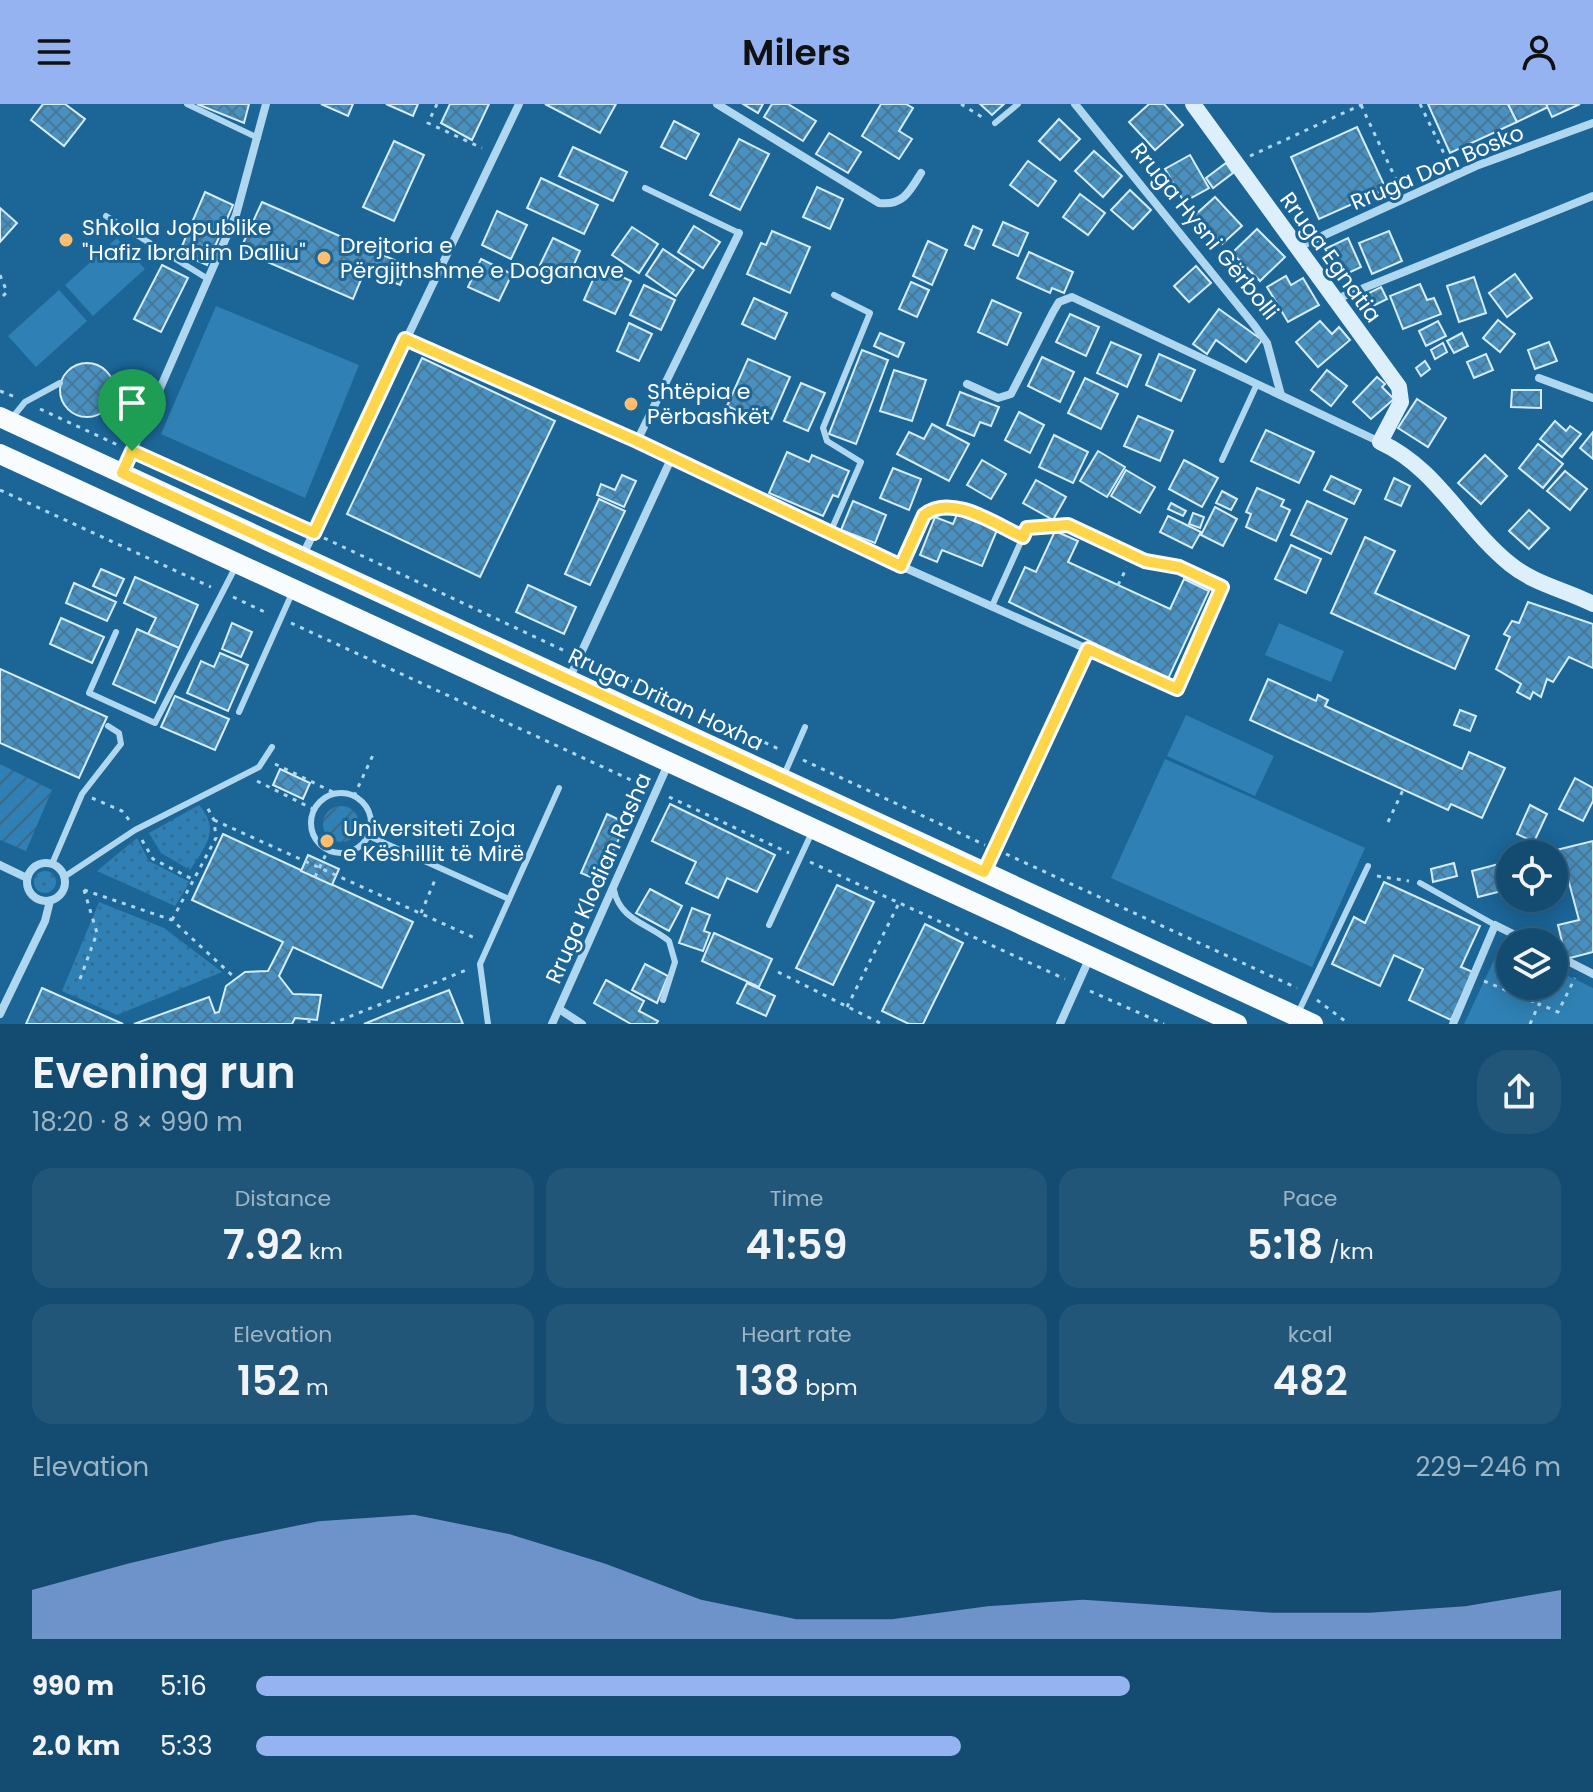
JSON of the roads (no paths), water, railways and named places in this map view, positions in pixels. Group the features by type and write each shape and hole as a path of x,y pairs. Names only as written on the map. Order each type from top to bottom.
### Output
{"main road":[{"name":"Rruga Dritan Hoxha","path":"5,419 1305,1020"},
{"path":"0,454 1090,956 1212,1019 1237,1024"}],"street":[{"path":"122,473 236,215 266,104"},
{"path":"302,557 519,104"},
{"path":"717,104 879,203 889,204 905,197 921,173"},
{"name":"Rruga Hysni Gërbolli","path":"1075,104 1254,325 1272,356 1281,395"},
{"name":"Rruga Egnatia","path":"1193,104 1399,387 1401,402 1380,442"},
{"name":"Rruga Don Bosko","path":"1297,247 1476,166 1593,123"},
{"path":"1334,300 1593,196"},
{"path":"739,233 637,441 901,566 1177,689"},
{"path":"967,384 998,398 1011,394 1059,302 1072,297 1400,451 1425,471 1508,563 1536,580 1593,604"},
{"path":"1539,378 1593,398"},
{"path":"569,680 671,459"},
{"path":"984,872 1088,649"},
{"name":"Rruga Klodian Rasha","path":"552,1024 670,761"},
{"path":"0,1014 45,921 50,901 64,890 64,877 52,864 39,864 27,878"},
{"path":"0,865 27,878 32,896 50,901"},
{"path":"1453,1024 1495,925 1501,928"},
{"path":"1060,1024 1090,956"},
{"path":"1568,961 1593,974"},
{"name":"Rruga Klodian Rasha","path":"559,1009 582,1024"}],"lane":[{"path":"187,104 258,138"},
{"path":"995,123 1018,104"},
{"path":"645,188 739,233"},
{"path":"106,216 208,279"},
{"path":"830,533 861,462 827,441 823,428 870,313 834,295"},
{"path":"5,419 25,402 60,383"},
{"path":"511,384 637,441"},
{"path":"1222,460 1257,384"},
{"path":"112,402 136,442"},
{"path":"901,566 924,515 940,507 959,509 1023,537"},
{"path":"992,606 1027,528 1068,525 1145,561 1179,567 1222,587 1177,689"},
{"path":"116,632 89,693 155,723 224,593 237,562"},
{"path":"239,712 294,589"},
{"path":"52,864 82,794 121,744 119,733 108,726"},
{"path":"782,779 805,727"},
{"path":"64,877 135,830 247,775 259,767 272,747"},
{"path":"488,1024 480,964 559,788"},
{"path":"337,794 354,796 368,809 369,836 356,849 338,853 328,850 315,837 312,819 315,810 320,802 337,794"},
{"path":"769,925 813,828"},
{"path":"369,836 509,899"},
{"path":"1305,1020 1308,993 1368,866"},
{"path":"1420,883 1495,925"},
{"path":"614,890 617,903 626,915 669,941 675,962 663,1000"}],"place":[{"name":"Shkolla Jopublike \"Hafiz Ibrahim Dalliu\"","path":"66,240"},
{"name":"Drejtoria e Përgjithshme e Doganave","path":"324,258"},
{"name":"Shtëpia e Përbashkët","path":"631,404"},
{"name":"Universiteti Zoja e Këshillit të Mirë","path":"327,841"}]}
